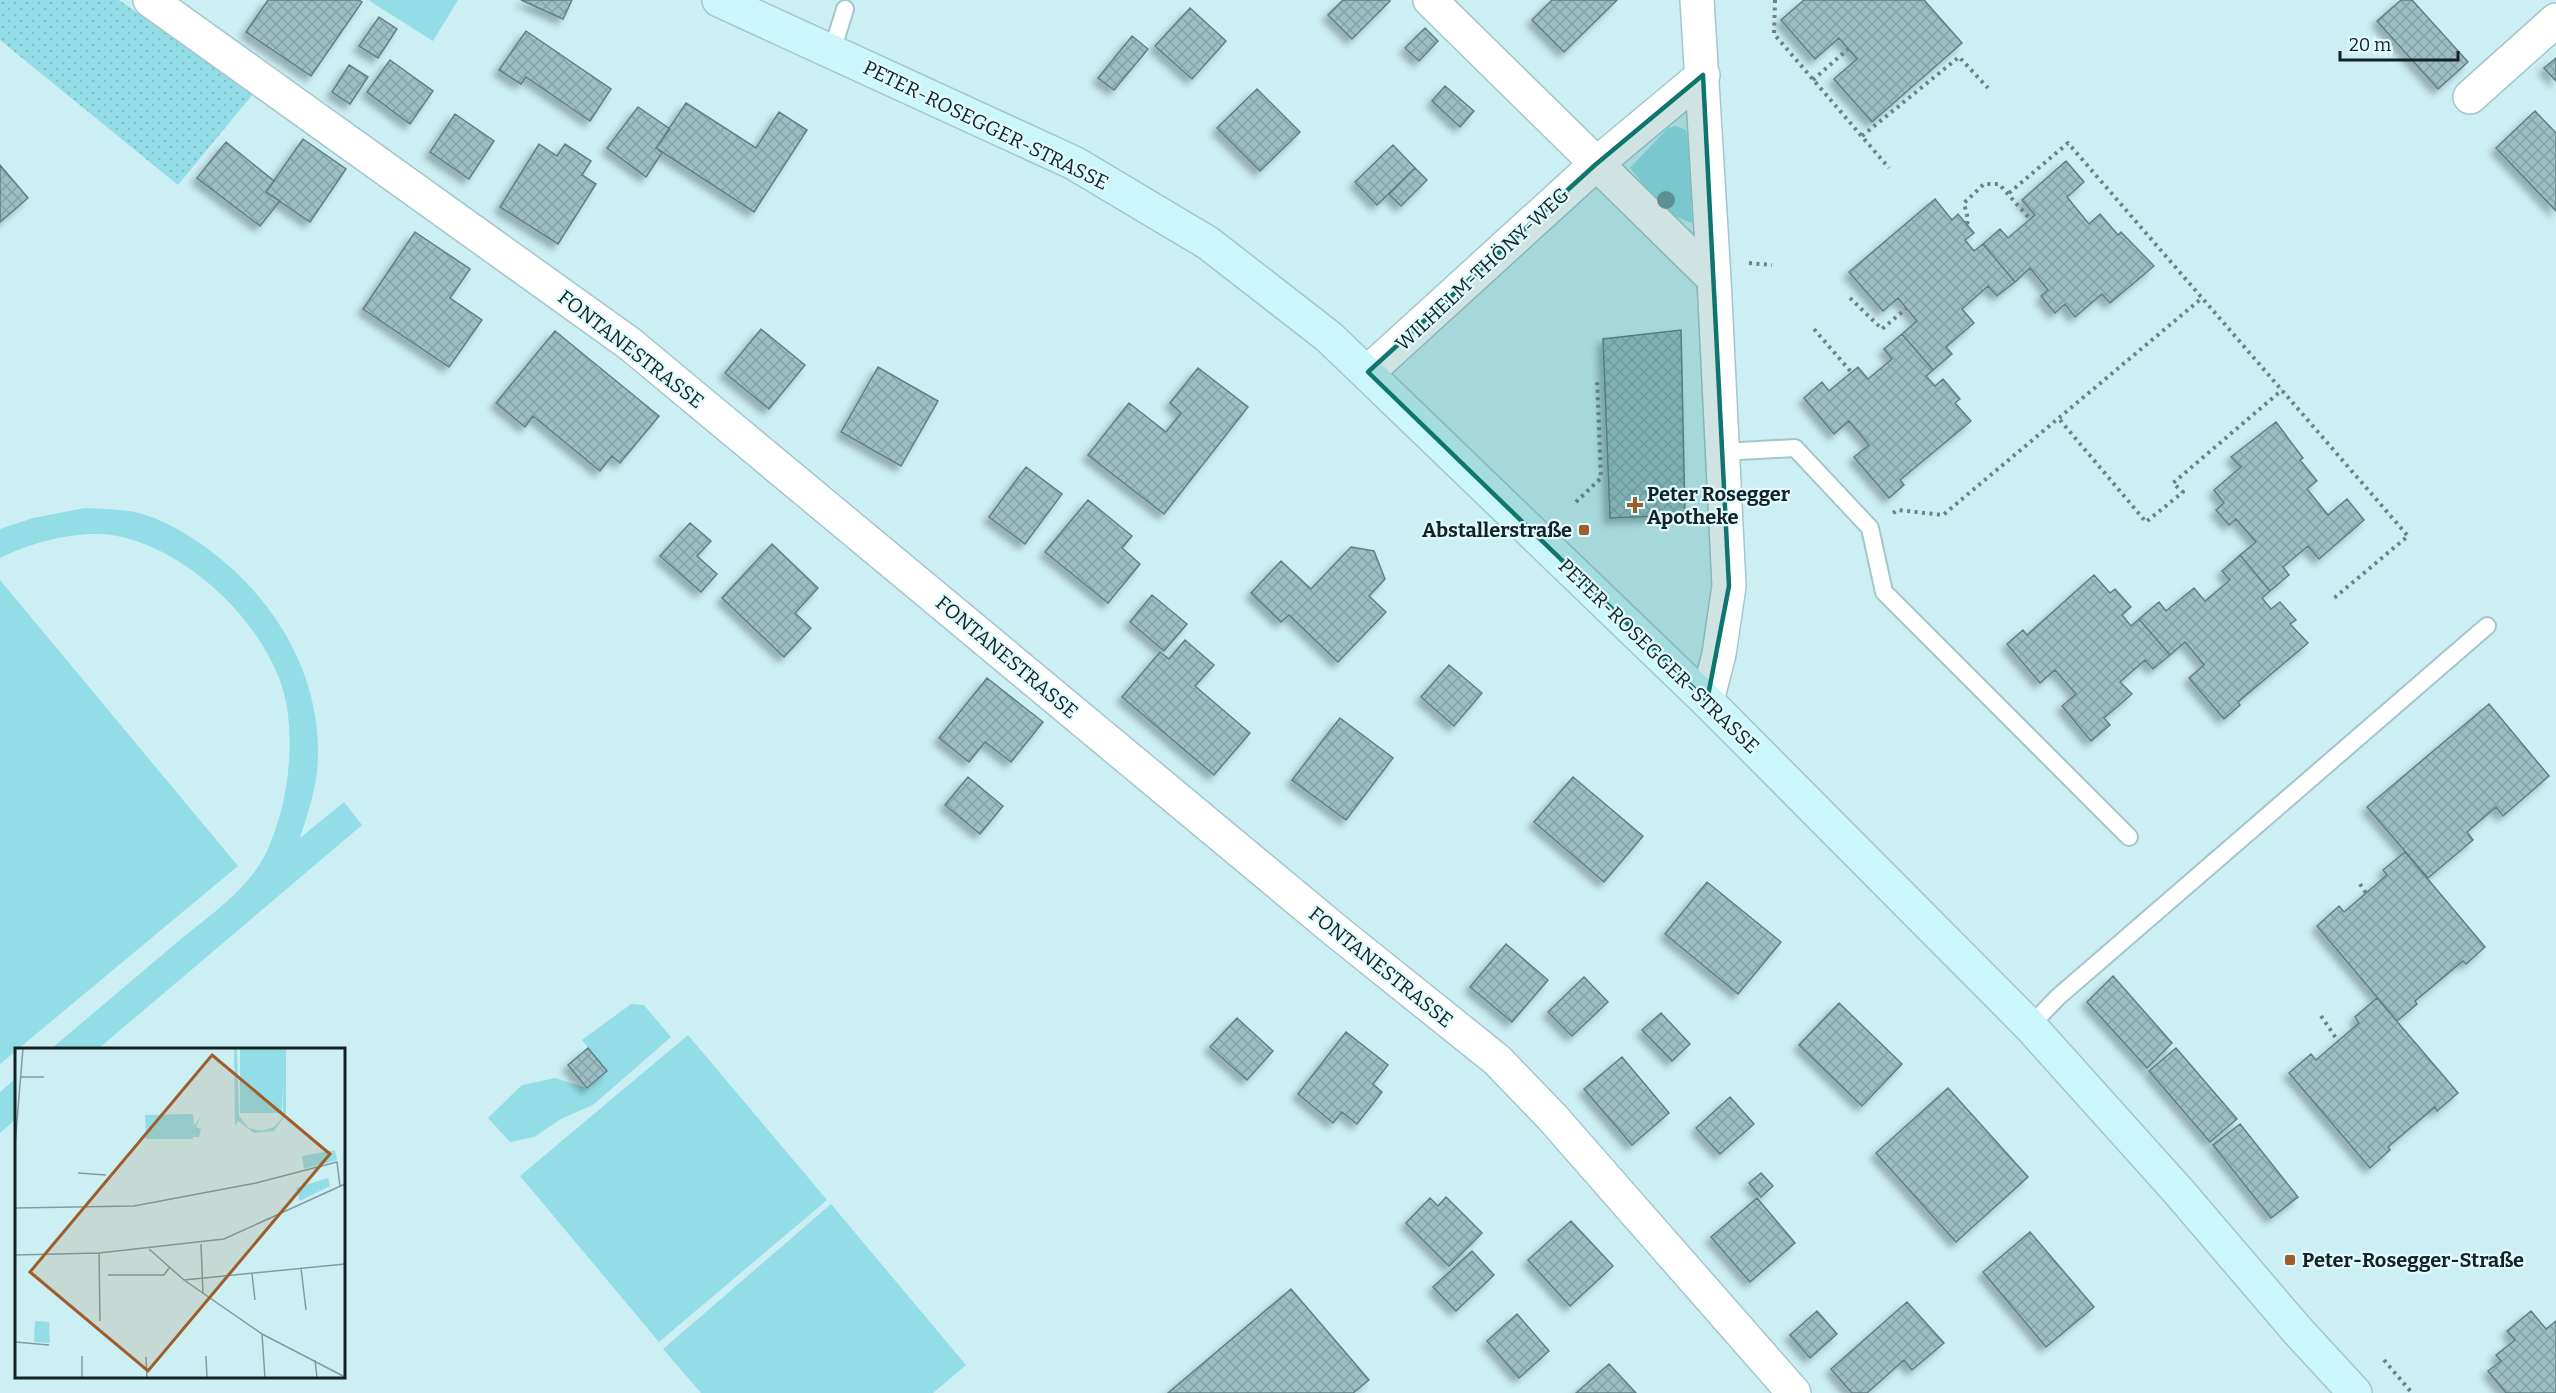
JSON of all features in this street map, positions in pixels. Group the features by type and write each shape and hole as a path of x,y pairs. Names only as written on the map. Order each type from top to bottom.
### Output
{"main road":[{"name":"PETER-ROSEGGER-STRASSE","path":"719,0 1074,163 1208,243 1329,337 1368,372 1707,701 2030,1026 2180,1193 2296,1330 2355,1393"}],"street":[{"name":"FONTANESTRASSE","path":"150,0 630,344 1335,930 1497,1060 1552,1117 1794,1393"},
{"path":"1430,0 1595,165 1714,279"},
{"path":"1697,0 1703,75 1729,586 1719,654 1707,701"},
{"path":"2470,97 2556,20"},
{"name":"WILHELM-THÖNY-WEG","path":"1368,372 1595,165 1703,75"}],"lane":[{"path":"832,51 845,9"},
{"path":"1722,452 1795,448 1870,528 1884,592 2129,837"},
{"path":"2030,1026 2058,997 2487,626"}],"path":[{"path":"1774,0 1774,34 1889,168"},
{"path":"1813,80 1848,49"},
{"path":"1862,136 1959,57 1988,88"},
{"path":"2009,193 2068,143 2408,536 2333,599"},
{"path":"1966,224 1968,219 1964,203 1984,184 2000,184 2030,219"},
{"path":"1850,297 1882,329 1907,308"},
{"path":"1870,528 1898,510 1943,514 2060,420 2202,298"},
{"path":"1814,329 1851,372"},
{"path":"1576,502 1601,478 1597,378"},
{"path":"2060,420 2146,522 2183,492 2173,483 2282,390"},
{"path":"2360,884 2366,893"},
{"path":"2321,1016 2338,1041"},
{"path":"2384,1360 2412,1393"}],"highlighted area":[{"path":"1703,75 1729,586 1707,701 1368,372 1595,165"}],"shaded area":[{"path":"0,0 119,0 253,94 178,185 0,40"},
{"path":"368,0 458,0 433,41"},
{"path":"1676,126 1686,130 1689,145 1692,223 1667,213 1630,168 1668,128"},
{"path":"85,508 135,512 164,522 182,532 231,568 272,613 288,638 301,665 310,694 316,723 318,754 315,786 300,838 344,802 362,825 99,1048 52,1048 226,902 250,878 267,851 279,818 289,767 288,714 281,683 267,652 246,622 222,595 194,572 164,553 132,540 101,534 75,535 49,540 0,558 0,529 33,518"},
{"path":"0,580 238,866 19,1048 15,1048 15,1052 0,1064"},
{"path":"631,1004 644,1005 671,1037 593,1105 561,1119 534,1137 510,1142 488,1118 522,1085 555,1078 587,1088 606,1071 582,1040"},
{"path":"688,1035 827,1200 659,1342 520,1176"},
{"path":"15,1079 15,1120 0,1133 0,1092"},
{"path":"831,1204 966,1365 933,1393 701,1393 663,1349"}],"building":[{"path":"268,0 359,0 362,2 311,76 246,32"},
{"path":"521,0 572,0 563,19"},
{"path":"1343,0 1390,1 1352,39 1328,15"},
{"path":"1552,0 1617,0 1564,52 1532,20"},
{"path":"1804,0 1924,0 1962,43 1872,122 1834,79 1857,59 1839,38 1815,59 1781,20"},
{"path":"2401,0 2412,0 2468,62 2438,89 2377,21"},
{"path":"1190,8 1226,41 1192,79 1155,46"},
{"path":"379,17 397,29 378,58 359,46"},
{"path":"1425,28 1438,41 1419,61 1405,48"},
{"path":"526,31 611,89 590,121 526,77 521,84 499,70"},
{"path":"1132,36 1148,49 1114,90 1098,78"},
{"path":"2556,58 2556,81 2544,68"},
{"path":"390,60 433,91 410,124 367,92"},
{"path":"349,65 368,77 350,104 332,92"},
{"path":"1445,86 1474,111 1460,127 1432,101"},
{"path":"1257,89 1300,132 1260,171 1217,128"},
{"path":"686,103 756,148 779,112 807,130 754,212 656,148"},
{"path":"638,107 670,129 656,148 662,153 646,177 607,148"},
{"path":"2535,111 2556,133 2556,211 2496,148"},
{"path":"455,114 494,141 469,179 430,152"},
{"path":"303,139 346,169 310,222 266,192"},
{"path":"226,142 274,181 266,192 280,201 260,226 197,178"},
{"path":"539,144 557,156 565,144 591,161 582,175 596,184 558,244 500,207"},
{"path":"1393,145 1415,168 1377,205 1355,182"},
{"path":"2066,161 2084,182 2067,197 2089,224 2100,214 2118,235 2121,232 2154,266 2110,303 2102,294 2075,317 2065,304 2055,313 2041,296 2048,290 2030,268 2015,282 1983,244 2000,229 2008,238 2035,215 2022,200"},
{"path":"0,165 28,198 0,222"},
{"path":"1415,168 1427,180 1401,206 1389,194"},
{"path":"1935,199 1952,220 1958,214 1974,233 1965,240 1974,251 1983,244 2015,282 1997,296 1988,286 1962,309 1974,323 1946,347 1952,354 1933,370 1902,334 1917,321 1898,298 1883,311 1849,272"},
{"path":"415,232 470,269 450,298 482,320 449,367 363,309"},
{"path":"761,329 805,365 769,409 725,373"},
{"path":"1681,330 1685,515 1610,518 1603,339"},
{"path":"555,331 659,416 620,463 612,456 600,471 533,416 525,427 496,403"},
{"path":"1902,334 1933,370 1926,376 1935,386 1943,379 1960,399 1955,403 1971,421 1900,480 1904,485 1889,498 1854,457 1869,445 1849,421 1834,434 1804,398 1822,382 1829,391 1858,367 1868,379 1892,359 1884,349"},
{"path":"878,367 938,401 901,466 841,432"},
{"path":"1198,368 1248,407 1164,514 1088,455 1129,403 1166,432 1181,413 1170,403"},
{"path":"2276,422 2303,458 2300,460 2317,481 2307,489 2328,515 2347,499 2364,520 2319,559 2308,546 2283,567 2289,575 2270,591 2240,555 2256,542 2236,519 2229,525 2216,510 2224,503 2214,490 2241,467 2231,457"},
{"path":"1026,467 1062,494 1025,544 989,517"},
{"path":"1088,500 1132,536 1122,548 1140,564 1108,603 1045,552"},
{"path":"690,523 711,541 697,556 717,574 701,592 660,556"},
{"path":"772,544 818,588 795,613 811,628 784,657 722,598"},
{"path":"1351,547 1374,551 1385,579 1369,596 1386,612 1338,662 1289,615 1281,622 1251,593 1281,561 1311,589"},
{"path":"2240,555 2270,591 2262,598 2271,609 2280,602 2296,620 2290,624 2308,643 2238,702 2240,705 2224,719 2189,678 2204,665 2185,642 2170,655 2139,619 2159,602 2166,611 2194,588 2205,601 2230,580 2222,571"},
{"path":"2094,575 2110,593 2115,589 2131,607 2122,615 2131,626 2139,619 2170,655 2153,669 2145,660 2120,682 2132,694 2104,718 2110,725 2091,741 2062,706 2076,694 2055,670 2040,683 2007,644 2023,630 2027,635"},
{"path":"1152,595 1187,624 1164,651 1130,622"},
{"path":"1185,640 1214,665 1195,686 1250,733 1214,775 1122,697 1160,652 1169,659"},
{"path":"1449,665 1482,693 1454,726 1421,697"},
{"path":"987,678 1043,722 1011,762 985,742 969,762 939,738"},
{"path":"2489,704 2549,776 2503,816 2496,807 2467,832 2473,840 2428,878 2367,807"},
{"path":"1340,718 1393,758 1346,820 1292,780"},
{"path":"968,777 1003,806 980,834 945,805"},
{"path":"1573,777 1643,836 1604,882 1534,822"},
{"path":"2405,852 2485,947 2466,964 2463,961 2415,1001 2417,1004 2397,1021 2317,926 2339,906 2344,912 2387,875 2383,870"},
{"path":"1707,882 1781,942 1738,994 1665,934"},
{"path":"1506,944 1548,980 1512,1022 1470,987"},
{"path":"2113,976 2172,1043 2147,1068 2087,1002"},
{"path":"1584,977 1608,1002 1572,1036 1548,1012"},
{"path":"2377,998 2458,1093 2437,1111 2435,1107 2388,1147 2390,1150 2370,1168 2289,1073 2311,1054 2316,1060 2359,1023 2355,1017"},
{"path":"1839,1003 1902,1064 1862,1106 1799,1045"},
{"path":"1661,1013 1690,1044 1672,1061 1642,1030"},
{"path":"1237,1018 1273,1051 1247,1080 1210,1047"},
{"path":"1346,1032 1388,1065 1373,1084 1382,1092 1357,1124 1342,1112 1333,1123 1298,1094"},
{"path":"588,1048 607,1071 587,1088 568,1065"},
{"path":"2176,1048 2237,1119 2210,1142 2149,1071"},
{"path":"1622,1057 1669,1113 1632,1145 1584,1089"},
{"path":"1948,1088 2028,1177 1956,1242 1876,1153"},
{"path":"1730,1097 1754,1124 1720,1154 1696,1128"},
{"path":"2240,1124 2298,1197 2271,1218 2213,1145"},
{"path":"1761,1173 1773,1186 1761,1197 1749,1183"},
{"path":"1446,1197 1482,1233 1449,1266 1406,1223 1430,1198 1438,1206"},
{"path":"1757,1198 1795,1243 1750,1282 1711,1237"},
{"path":"1571,1221 1613,1266 1570,1306 1528,1260"},
{"path":"2030,1232 2094,1307 2046,1347 1983,1272"},
{"path":"1472,1251 1494,1275 1456,1311 1433,1287"},
{"path":"1291,1289 1369,1380 1353,1393 1168,1393"},
{"path":"1907,1302 1944,1343 1912,1370 1904,1360 1867,1393 1852,1393 1831,1369"},
{"path":"1817,1311 1837,1334 1810,1358 1790,1335"},
{"path":"2531,1311 2546,1329 2556,1321 2556,1393 2506,1393 2488,1371 2501,1361 2496,1355 2515,1340 2507,1331"},
{"path":"1517,1314 1549,1351 1519,1378 1487,1341"},
{"path":"1609,1364 1636,1393 1576,1393"}],"place":[{"name":"Peter Rosegger Apotheke","path":"1635,505"},
{"name":"Abstallerstraße","path":"1584,530"},
{"name":"Peter-Rosegger-Straße","path":"2290,1260"}]}
